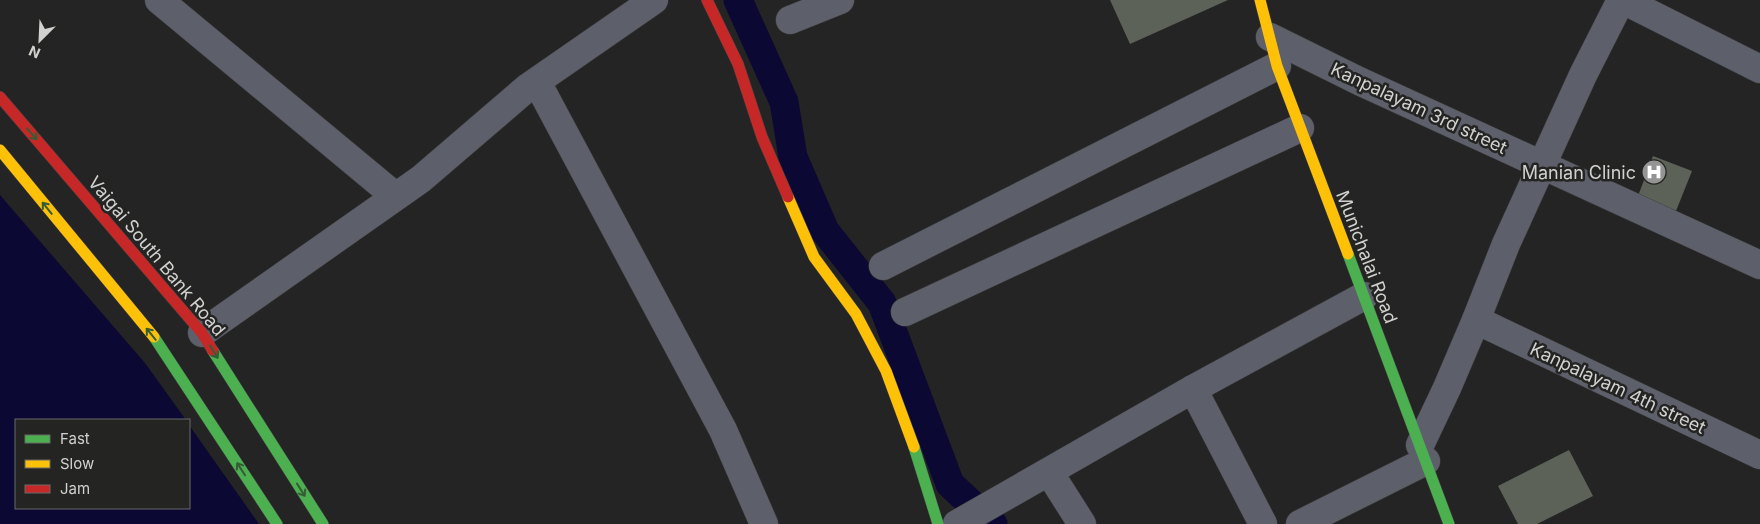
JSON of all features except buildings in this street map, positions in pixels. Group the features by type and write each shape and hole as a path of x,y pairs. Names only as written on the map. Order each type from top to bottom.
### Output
{"main road":[{"path":"707,0 738,64 762,137 814,256 856,314 886,371 906,422 953,523"},
{"name":"Munichalai Road","path":"1260,0 1277,66 1449,524"},
{"name":"Vaigai South Bank Road","path":"0,97 202,333 323,524"},
{"path":"0,150 156,341 277,524"}],"street":[{"path":"159,0 395,196"},
{"path":"202,333 421,179 527,88 654,0"},
{"path":"790,20 840,0"},
{"path":"1300,524 1423,453 1447,388 1506,244 1622,0 1760,69"},
{"name":"Kanpalayam 3rd street","path":"1270,37 1359,81 1760,265"},
{"path":"883,266 1277,66"},
{"path":"537,82 722,430 764,524"},
{"path":"905,312 1300,128"},
{"path":"953,523 1049,472 1193,389 1364,296"},
{"name":"Kanpalayam 4th street","path":"1476,320 1760,455"},
{"path":"1193,389 1263,524"},
{"path":"1049,472 1082,524"}],"shaded area":[{"path":"0,195 145,363 185,419 15,419 15,509 190,509 190,426 259,524 0,524"}],"waterway":[{"path":"738,0 784,102 793,157 825,231 882,303 950,484 993,524"}],"traffic: fast":[{"path":"1348,254 1449,524"},
{"path":"154,337 277,524"},
{"path":"213,351 323,524"},
{"path":"914,447 938,524"}],"traffic: slow":[{"path":"1260,0 1277,66 1348,254"},
{"path":"0,150 154,337"},
{"path":"788,197 814,257 856,314 886,371 914,447"}],"traffic: jam":[{"path":"707,0 738,64 762,137 788,197"},
{"path":"0,97 202,333 213,351"}],"place":[{"name":"Manian Clinic","path":"1654,172"}]}
